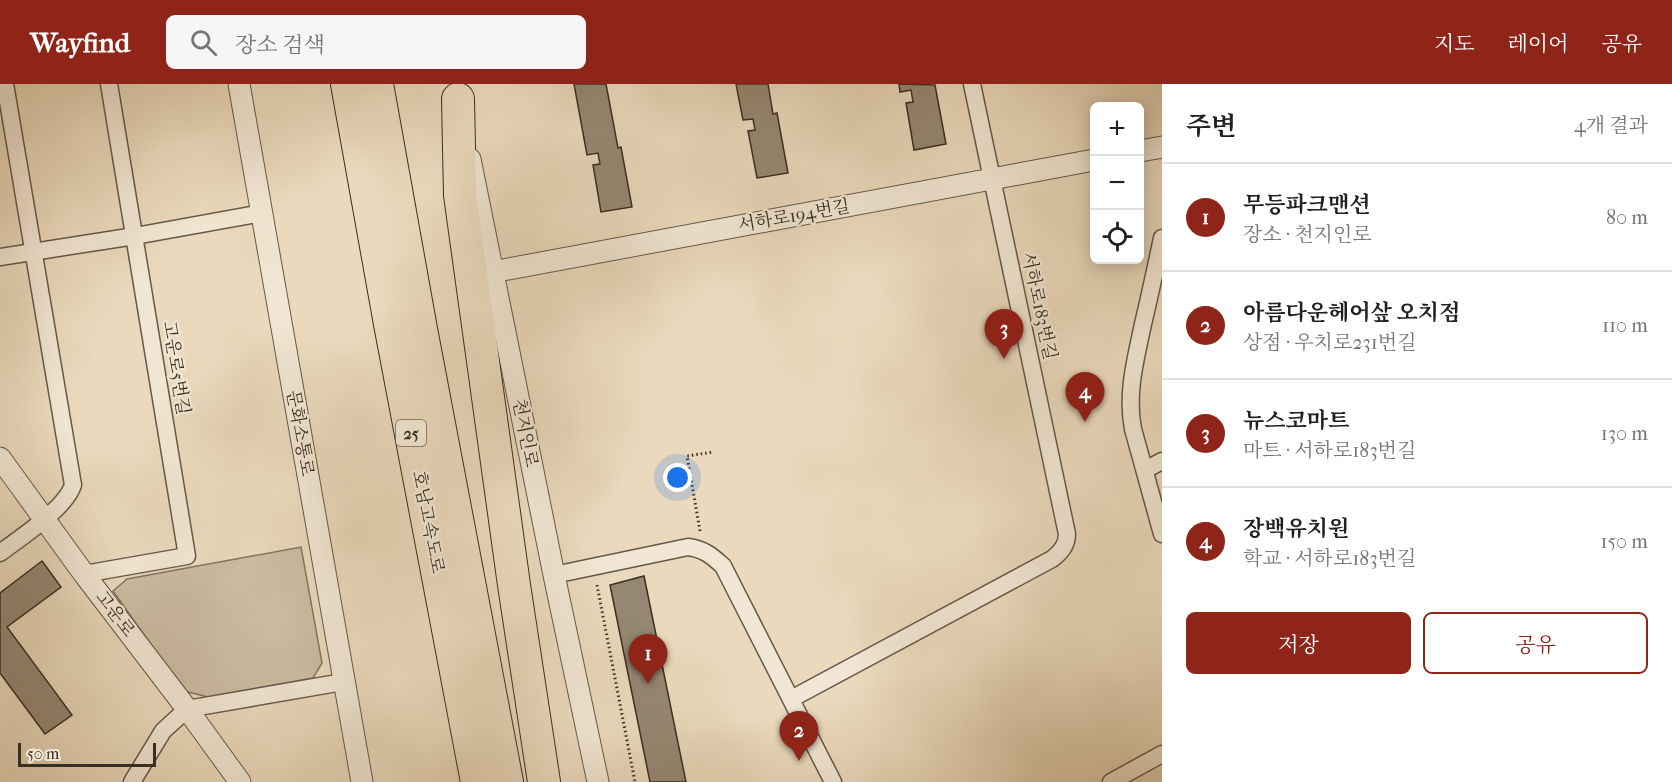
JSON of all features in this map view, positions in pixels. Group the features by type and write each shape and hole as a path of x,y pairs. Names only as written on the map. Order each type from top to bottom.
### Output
{"highway":[{"name":"호남고속도로","path":"347,84 477,782"},
{"name":"호남고속도로","path":"377,84 507,782"},
{"path":"457,91 460,195 544,782"}],"street":[{"path":"0,553 45,519 70,493 73,485 5,84"},
{"name":"고운로5번길","path":"84,574 187,556 109,84"},
{"name":"문화소통로","path":"239,84 362,782"},
{"name":"서하로183번길","path":"791,699 1052,559 1060,553 1067,540 972,84"},
{"name":"천지인로","path":"457,91 492,272 598,782"},
{"path":"1144,150 1162,147"},
{"name":"서하로194번길","path":"492,272 1090,161"},
{"path":"0,256 135,236 262,213"},
{"path":"1162,238 1134,369 1130,399 1133,429 1162,534"},
{"name":"고운로","path":"0,458 240,782"},
{"path":"1145,470 1162,461"},
{"path":"554,575 688,547 709,553 723,566 833,782"},
{"path":"132,782 163,731 187,709 343,682"},
{"path":"1111,782 1162,754"}],"path":[{"path":"704,551 687,456 713,452"},
{"path":"597,585 635,782"}],"shaded area":[{"path":"301,547 322,663 313,678 208,697 184,691 113,591 127,579"}],"building":[{"path":"574,84 606,84 632,207 601,212 593,165 600,164 598,153 587,155"},
{"path":"736,84 768,84 773,114 777,113 788,173 757,178 748,131 755,130 753,119 743,120"},
{"path":"899,84 935,85 946,144 914,150 906,103 913,102 911,90 900,92"},
{"path":"42,561 61,587 7,627 72,715 45,734 0,673 0,593"},
{"path":"644,576 686,782 650,782 610,585"}],"place":[{"name":"뉴스코마트","path":"1004,359"},
{"name":"장백유치원","path":"1085,422"},
{"name":"무등파크맨션","path":"648,684"},
{"name":"아름다운헤어샆 오치점","path":"799,761"}]}
